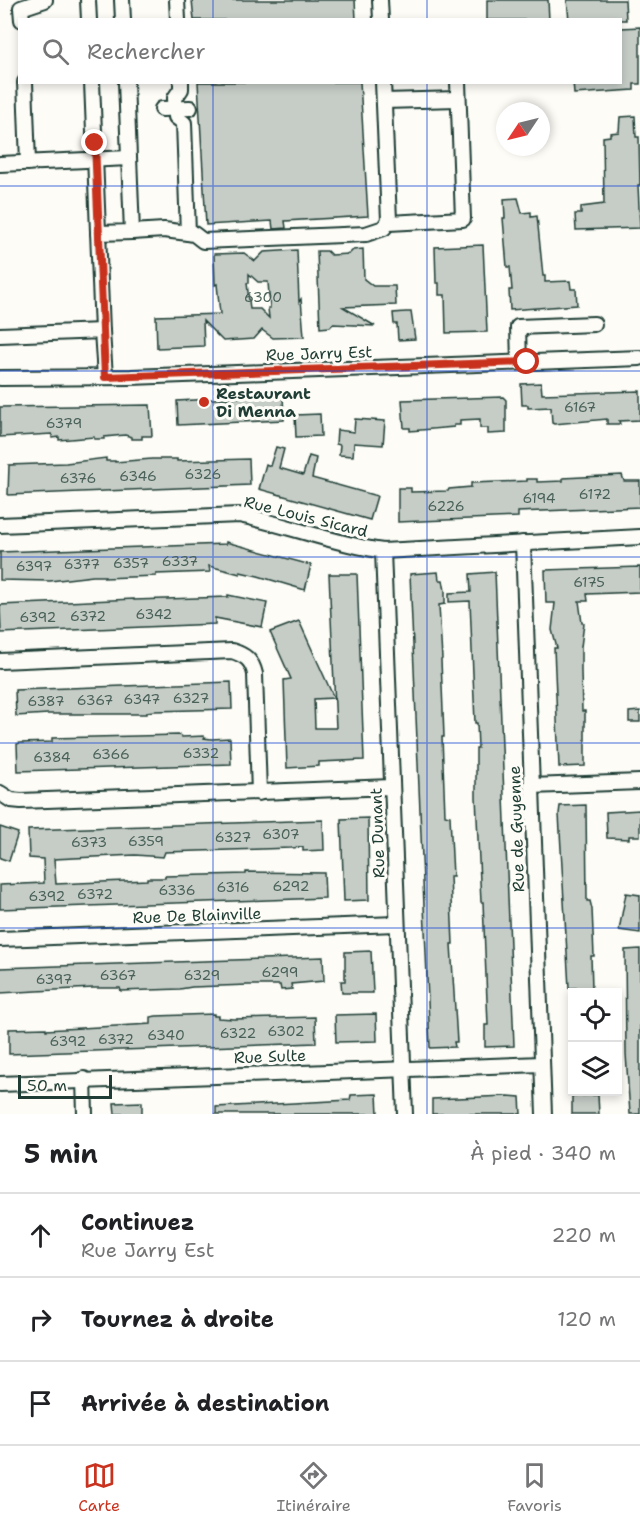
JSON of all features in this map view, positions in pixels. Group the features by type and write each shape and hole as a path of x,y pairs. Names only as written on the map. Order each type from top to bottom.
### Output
{"street":[{"path":"22,18 21,8 45,0"},
{"path":"88,0 89,18"},
{"path":"122,0 123,18"},
{"path":"177,0 178,18"},
{"path":"380,0 381,18"},
{"path":"25,84 28,163"},
{"path":"92,84 105,377"},
{"path":"126,84 132,232"},
{"path":"169,109 181,89 181,84"},
{"path":"98,232 164,230 194,234 203,241 340,235 376,232 384,228 389,222 383,84"},
{"path":"389,222 463,219 458,84"},
{"path":"384,101 458,99"},
{"path":"169,109 190,108"},
{"path":"169,109 183,123 188,233"},
{"path":"0,165 129,158"},
{"path":"519,362 518,327 594,324"},
{"path":"0,335 102,331"},
{"name":"Rue Jarry Est","path":"0,378 105,377 640,358"},
{"name":"Rue Louis Sicard","path":"0,525 239,515 360,548 383,551 640,537"},
{"name":"Rue de Guyenne","path":"523,543 544,1114"},
{"name":"Rue Dunant","path":"383,551 405,1114"},
{"path":"0,661 232,651 241,654 253,665 255,674 259,793"},
{"path":"531,786 640,782"},
{"path":"0,793 11,800 21,801 392,787"},
{"name":"Rue De Blainville","path":"0,939 396,924"},
{"name":"Rue Sulte","path":"0,1083 542,1064"},
{"path":"84,1080 86,1114"}],"building":[{"path":"192,0 355,0 356,18 194,18"},
{"path":"487,0 548,0 549,18 487,18"},
{"path":"567,0 625,0 626,20 622,18 569,18"},
{"path":"640,27 640,84 634,84 634,90 574,94 573,84 622,84 622,28"},
{"path":"198,84 360,84 368,216 285,221 286,228 273,229 272,221 206,225"},
{"path":"635,116 636,137 639,137 640,228 576,230 575,214 581,214 581,207 604,204 603,137 619,132 620,117"},
{"path":"518,198 522,213 531,212 531,217 537,216 545,282 570,281 571,289 576,289 577,305 510,310 509,290 512,290 510,267 507,267 503,218 505,218 504,199"},
{"path":"483,245 487,332 446,333 445,295 439,295 439,283 436,283 435,247"},
{"path":"363,249 364,279 373,286 395,286 396,305 343,307 375,326 333,324 330,327 320,328 317,251 327,251 331,255 349,254 353,250"},
{"path":"297,250 299,302 301,299 304,337 273,338 262,330 254,339 223,341 203,321 204,346 157,348 156,316 220,314 217,284 215,285 214,254 244,253 255,261 264,252","holes":["249,274 258,282 268,282 269,318 260,309 250,309 247,283 249,283"]},
{"path":"411,312 415,339 398,340 397,324 394,324 393,313"},
{"path":"541,383 542,394 640,391 640,420 619,421 620,424 607,424 607,419 554,424 551,407 528,408 528,405 522,405 521,384"},
{"path":"283,395 284,420 178,425 177,401"},
{"path":"503,397 506,400 506,433 488,434 488,428 480,428 480,419 460,420 460,425 454,425 454,427 410,431 410,428 404,428 402,400"},
{"path":"150,405 152,436 142,436 142,439 132,439 125,435 104,437 104,439 94,439 94,437 59,440 59,437 52,438 52,434 0,437 0,407"},
{"path":"320,414 321,436 296,437 295,415"},
{"path":"355,419 385,421 383,445 354,443 353,456 339,455 340,445 336,444 337,430 354,432"},
{"path":"276,447 284,449 279,468 303,475 309,456 316,458 312,478 377,496 370,520 259,489 266,464 270,466"},
{"path":"106,458 106,461 115,462 152,459 177,459 177,461 249,459 250,485 8,495 9,465 66,463"},
{"path":"622,475 624,481 640,481 640,507 518,512 518,517 398,522 398,488 411,488 411,492 448,491 471,487 471,483 527,481 527,479 537,479 537,482 563,481 563,478"},
{"path":"226,542 311,565 305,590 258,576 209,566 210,572 156,574 156,576 104,578 105,576 93,576 50,581 0,580 0,552 226,544"},
{"path":"640,567 640,592 587,594 588,601 579,601 582,623 584,623 581,671 582,711 585,711 585,766 559,767 554,648 557,648 552,630 555,603 546,603 545,570"},
{"path":"438,572 439,580 443,580 445,591 445,604 439,605 444,737 442,737 445,815 450,816 453,876 450,876 453,944 451,944 457,1042 454,1042 455,1047 430,1048 410,574"},
{"path":"495,572 514,1046 485,1047 485,1025 488,1025 476,797 476,748 478,748 470,601 449,602 449,593 471,592 470,574"},
{"path":"329,574 357,574 364,760 319,762 319,766 287,768 284,680 291,679 270,632 299,621 334,698 314,699 315,728 336,728"},
{"path":"228,595 267,603 262,627 215,618 215,624 1,633 0,605 228,597"},
{"path":"231,682 232,709 154,711 147,712 147,714 16,716 15,690"},
{"path":"640,711 640,722 629,722 629,712"},
{"path":"179,735 182,737 204,736 204,738 211,739 230,738 231,764 18,771 17,744 20,743 52,742 52,738"},
{"path":"586,805 587,901 590,901 592,909 594,956 591,956 592,988 569,988 560,806"},
{"path":"640,810 640,836 629,836 629,839 607,838 606,812"},
{"path":"368,818 369,900 344,901 341,819"},
{"path":"323,820 324,850 303,851 303,847 165,852 163,857 135,855 54,859 56,884 147,880 147,878 165,878 165,876 246,874 246,872 324,873 325,898 0,909 0,885 44,883 43,859 29,858 28,830"},
{"path":"0,827 18,833 9,861 0,858"},
{"path":"626,893 640,895 640,933 619,930"},
{"path":"640,949 640,1114 630,1114 626,1054 625,950"},
{"path":"371,951 373,993 342,993 341,981 345,981 345,952"},
{"path":"323,957 324,981 291,984 292,989 281,990 280,985 248,985 121,991 120,988 93,988 0,993 0,968"},
{"path":"214,1014 218,1018 234,1019 315,1017 316,1043 9,1054 9,1029 46,1028 46,1030 151,1024 151,1017 156,1016"},
{"path":"376,1014 377,1041 336,1042 335,1015"},
{"path":"377,1094 378,1114 216,1114 216,1107 350,1100 351,1095"},
{"path":"572,1096 598,1096 599,1114 572,1114"},
{"path":"520,1097 521,1114 432,1114 432,1099"},
{"path":"142,1102 142,1114 115,1114 114,1103"}],"place":[{"name":"Restaurant Di Menna","path":"204,402"}],"route":[{"path":"95,143 105,377 527,362"}]}
